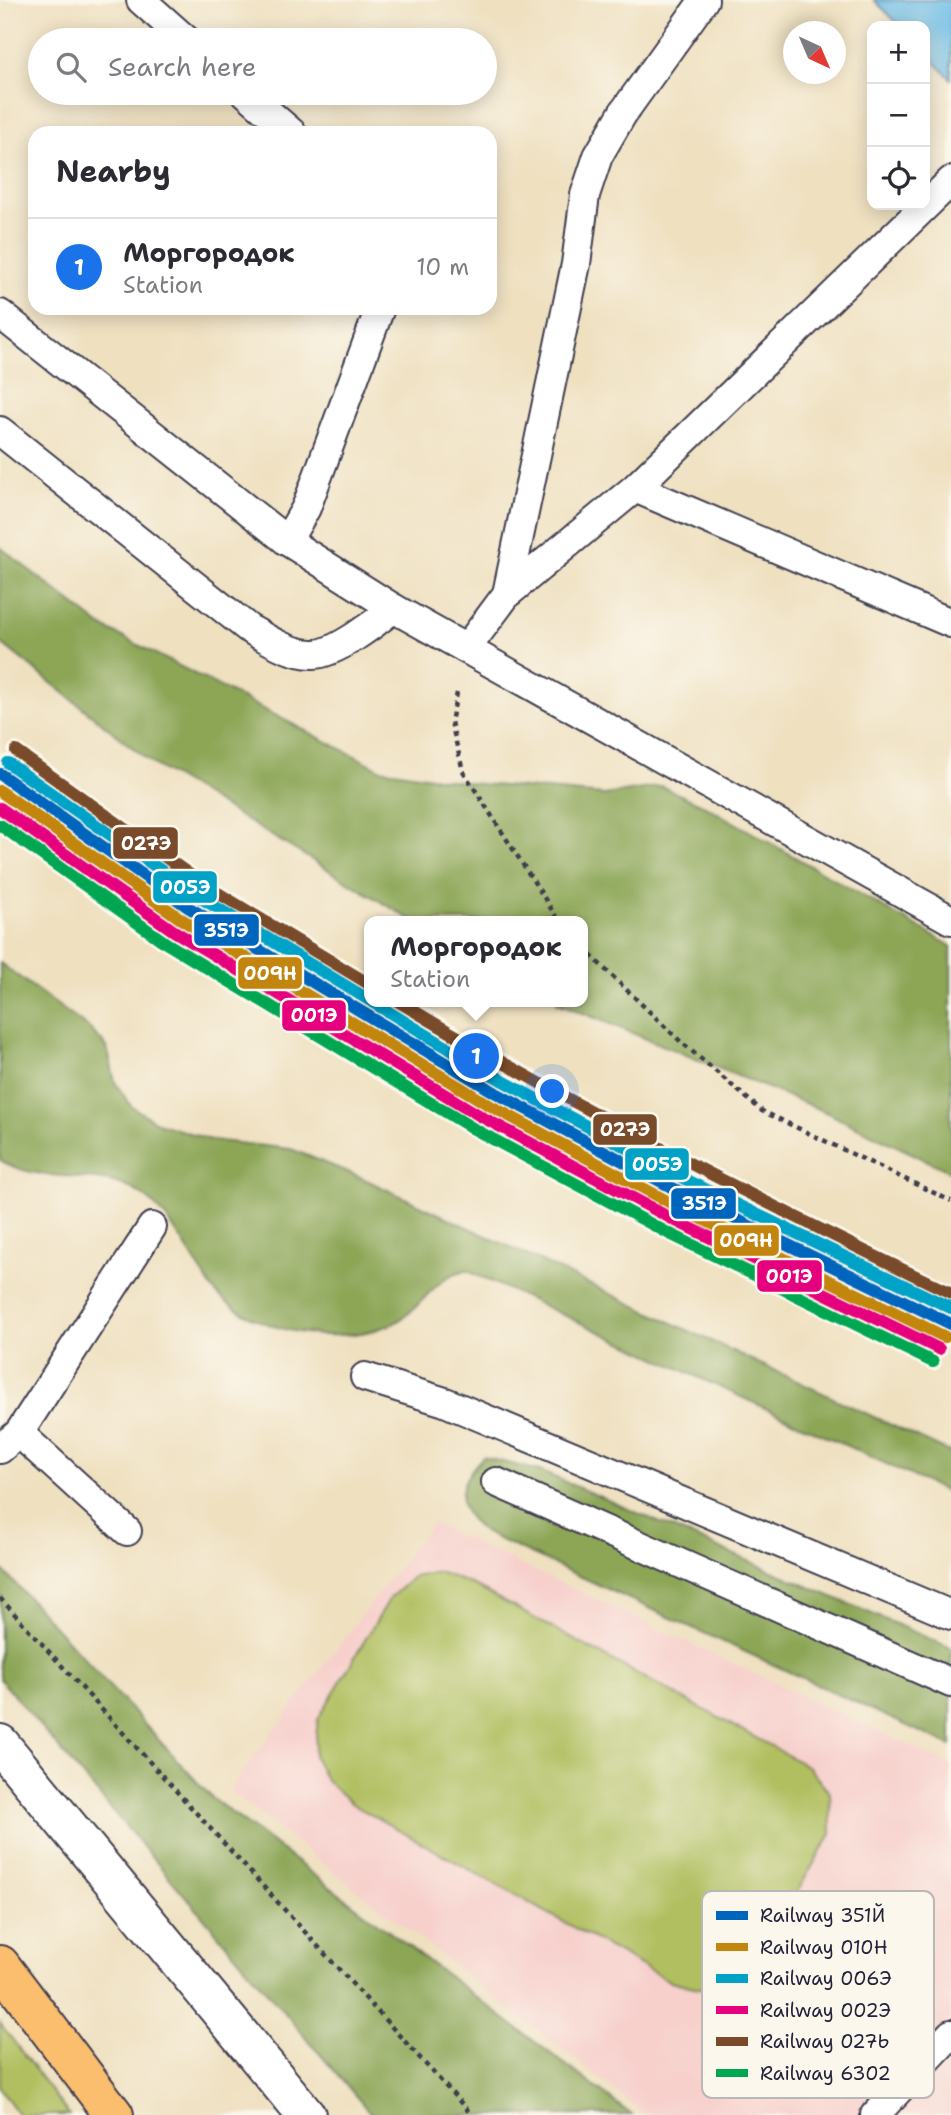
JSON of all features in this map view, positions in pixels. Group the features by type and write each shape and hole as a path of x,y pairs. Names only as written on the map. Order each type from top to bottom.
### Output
{"highway":[{"path":"0,1965 114,2115"}],"street":[{"path":"0,1744 306,2115"}],"lane":[{"path":"141,0 172,28"},
{"path":"507,594 576,264 585,195 598,156 623,113 704,0"},
{"path":"260,105 284,126"},
{"path":"466,649 507,594 635,488 951,181"},
{"path":"0,314 287,541 393,608 951,920"},
{"path":"287,541 306,508 377,315"},
{"path":"0,431 248,628 280,646 315,655 364,632 393,608"},
{"path":"635,488 951,623"},
{"path":"127,1531 10,1441 152,1227"},
{"path":"365,1377 445,1402 951,1615"},
{"path":"496,1482 951,1683"},
{"path":"934,2052 951,2034"},
{"path":"875,2115 891,2098"}],"path":[{"path":"466,649 451,722 463,771 556,916"},
{"path":"588,952 680,1041 762,1111 951,1201"},
{"path":"0,1598 472,2115"}],"shaded area":[{"path":"432,1523 951,1765 951,2115 646,2115 229,1790"}],"green space":[{"path":"0,547 101,626 380,769 470,783 604,795 661,786 707,807 951,946 951,1172 819,1109 568,1007 588,1007 588,916 405,916 153,764 0,642"},
{"path":"0,963 90,1029 107,1047 115,1082 131,1106 158,1123 211,1140 291,1149 360,1177 951,1453 951,1494 466,1270 444,1280 410,1312 390,1325 346,1335 322,1335 276,1327 234,1307 214,1291 166,1218 139,1193 106,1181 16,1168 0,1160"},
{"path":"483,1457 540,1471 951,1648 951,1746 485,1533 467,1514 462,1496 467,1477"},
{"path":"0,1567 212,1798 632,2115 372,2115 0,1679"},
{"path":"439,1572 473,1585 808,1767 830,1793 831,1834 798,1891 702,1891 702,1988 668,1980 352,1804 326,1780 314,1756 318,1719 390,1598 413,1577"},
{"path":"0,2023 69,2115 19,2115 0,2088"}],"water":[{"path":"874,0 951,0 951,79 930,57 930,21 895,21"}],"transit line":[{"name":"027Э","path":"16,751 203,884 364,981"},
{"name":"005Э","path":"8,763 196,895 364,997"},
{"name":"351Э","path":"0,774 188,907 496,1093 686,1195 951,1324"},
{"name":"009Н","path":"0,791 181,919 489,1105 680,1208 945,1337"},
{"name":"001Э","path":"0,808 174,931 482,1117 674,1220 939,1349"},
{"path":"0,825 166,943 474,1129 668,1233 933,1362"},
{"name":"005Э","path":"380,1007 503,1081 692,1183 951,1308"},
{"name":"027Э","path":"407,1007 603,1118 951,1293"}],"place":[{"name":"Моргородок","path":"476,1056"}]}
